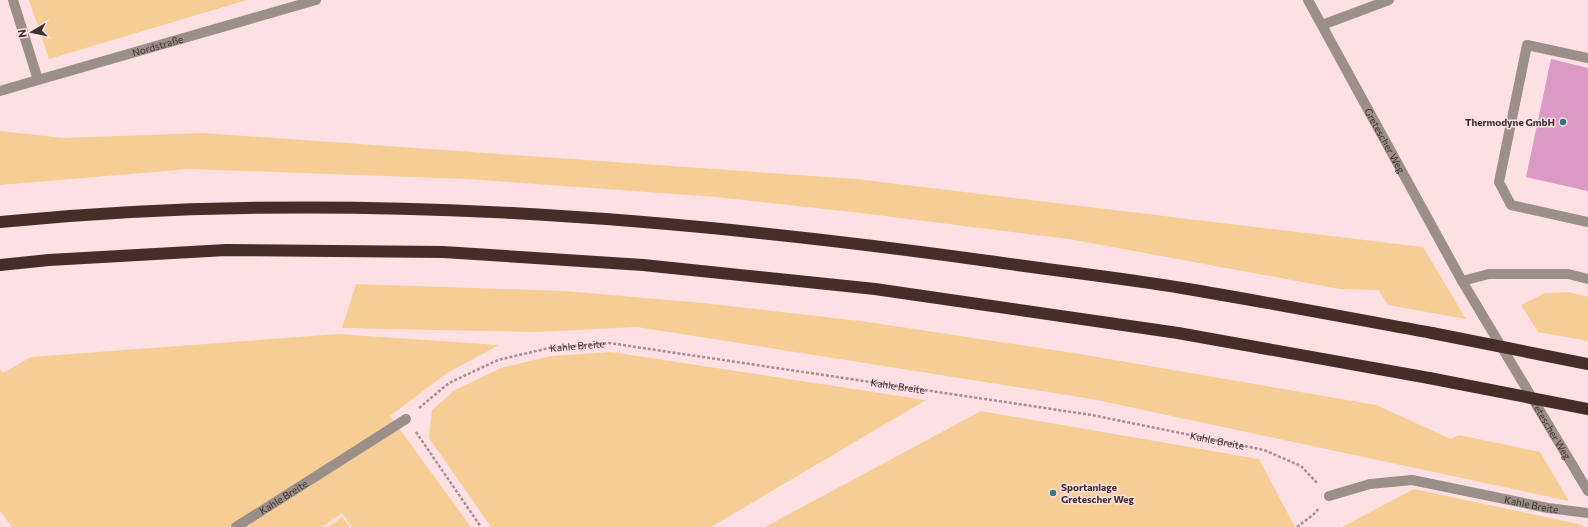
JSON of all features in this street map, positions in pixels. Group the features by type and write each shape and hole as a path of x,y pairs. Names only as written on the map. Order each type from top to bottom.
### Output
{"highway":[{"path":"0,222 42,218 222,208 441,209 644,221 878,246 1182,288 1432,333 1588,364"},
{"path":"0,265 57,260 226,250 443,252 643,265 890,292 1178,333 1429,378 1588,409"}],"street":[{"path":"13,0 38,80"},
{"name":"Nordstraße","path":"0,92 316,0"},
{"name":"Gretescher Weg","path":"1308,0 1462,281 1588,491"},
{"path":"1322,25 1389,0"},
{"path":"1588,58 1527,45 1499,182 1510,205 1588,222"},
{"path":"1462,281 1489,274 1568,274 1588,278"},
{"name":"Kahle Breite","path":"236,527 406,419"},
{"name":"Kahle Breite","path":"1329,496 1370,484 1412,480 1548,508 1588,512"}],"path":[{"name":"Kahle Breite","path":"406,419 449,383 498,360 549,348 609,343 1092,415 1264,450 1301,466 1329,496"},
{"path":"406,419 481,527"},
{"path":"1297,527 1314,514 1329,496"}],"shaded area":[{"path":"29,0 247,0 49,59"},
{"path":"0,131 63,138 203,133 856,179 1423,247 1466,319 1388,305 1378,290 1340,289 1069,239 716,197 467,179 189,169 0,185"},
{"path":"356,284 565,291 703,303 868,322 1080,354 1376,405 1451,439 1459,435 1540,452 1569,501 1092,399 637,327 536,332 342,328"},
{"path":"1569,292 1588,297 1588,341 1538,332 1521,305 1545,293"},
{"path":"338,334 499,345 447,373 390,416 471,527 352,527 342,513 322,527 12,527 0,511 0,369 3,373 31,357"},
{"path":"611,352 926,400 711,527 491,527 429,438 432,410 455,390 501,368 551,356"},
{"name":"Sportanlage Gretescher Weg","path":"981,411 1259,459 1295,527 765,527"},
{"path":"1414,489 1583,525 1584,527 1342,527"},
{"path":"342,517 350,527 328,527"}],"building":[{"name":"Thermodyne GmbH","path":"1551,59 1588,68 1588,191 1526,177"}],"place":[{"name":"Thermodyne GmbH","path":"1563,122"},
{"name":"Sportanlage Gretescher Weg","path":"1053,493"}]}
